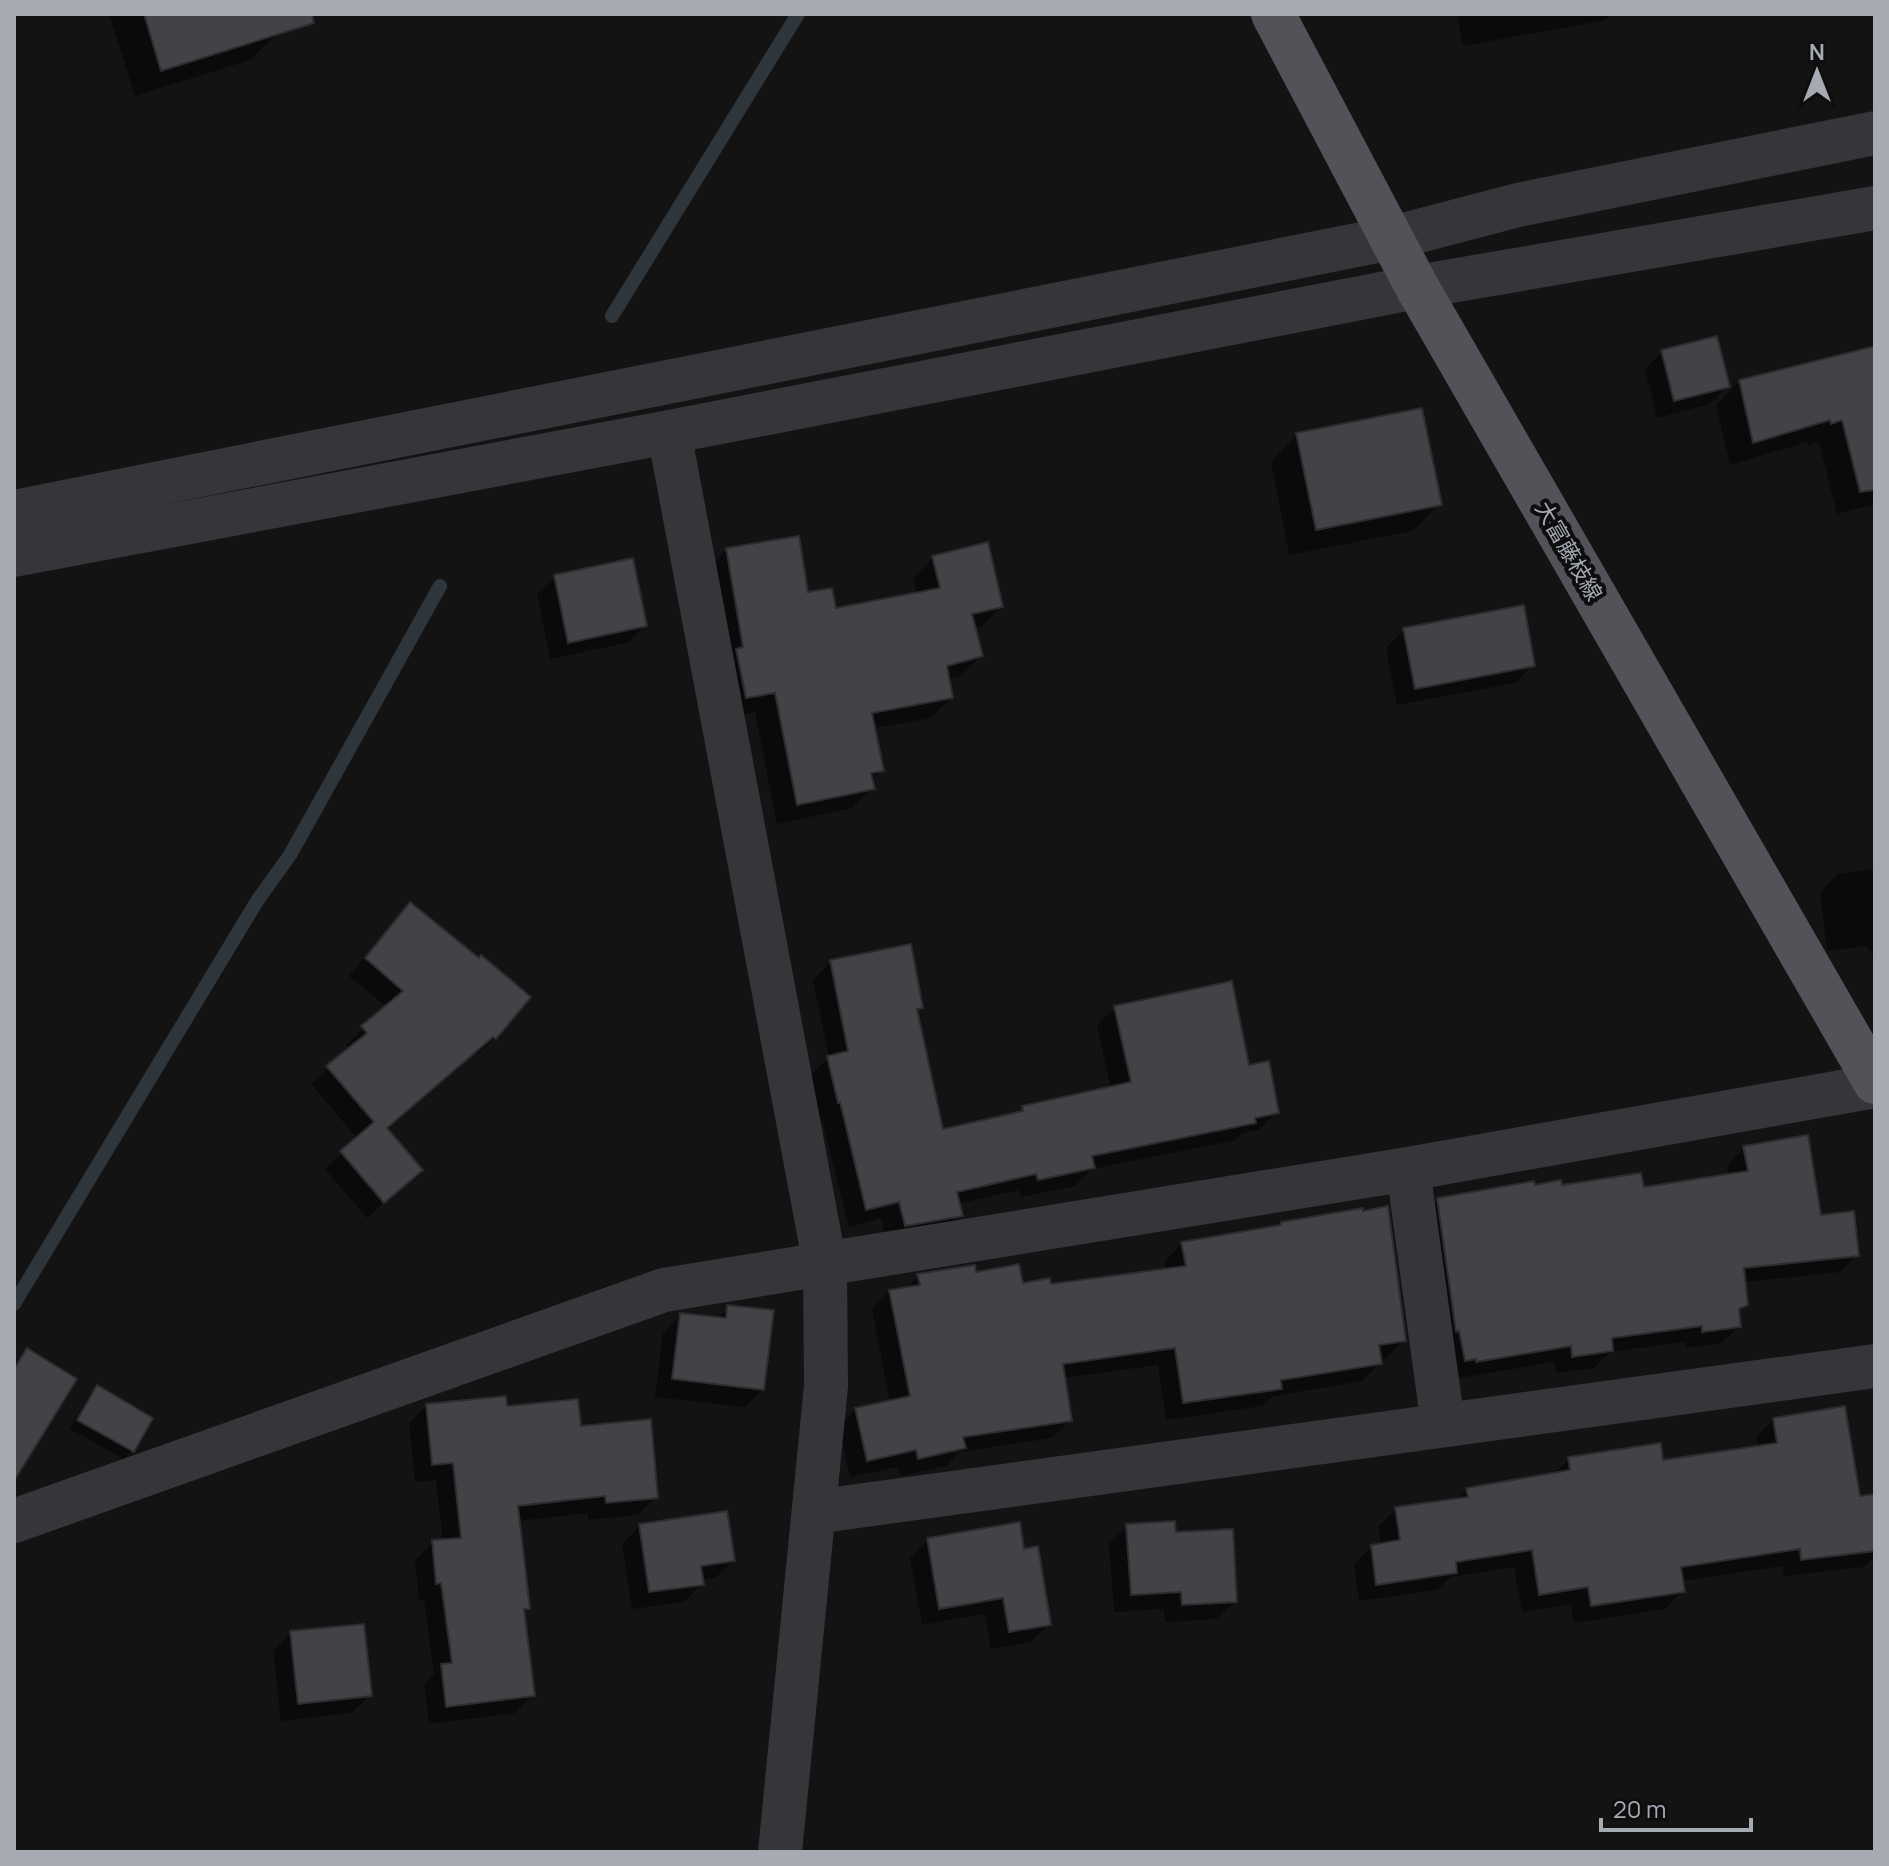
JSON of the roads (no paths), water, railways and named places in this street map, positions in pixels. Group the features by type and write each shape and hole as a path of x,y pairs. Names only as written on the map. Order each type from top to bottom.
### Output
{"main road":[{"name":"大富藤枝線","path":"1273,14 1417,287 1875,1084"}],"street":[{"path":"14,512 1392,238 1518,205 1875,133"},
{"path":"14,555 1417,287 1875,208"},
{"path":"669,432 825,1265 826,1386 780,1852"},
{"path":"14,1521 664,1290 1408,1169 1875,1084"},
{"path":"1408,1169 1443,1425"},
{"path":"814,1512 1875,1366"}],"waterway":[{"path":"612,316 798,14"},
{"path":"14,1304 257,901 290,855 440,586"}]}
